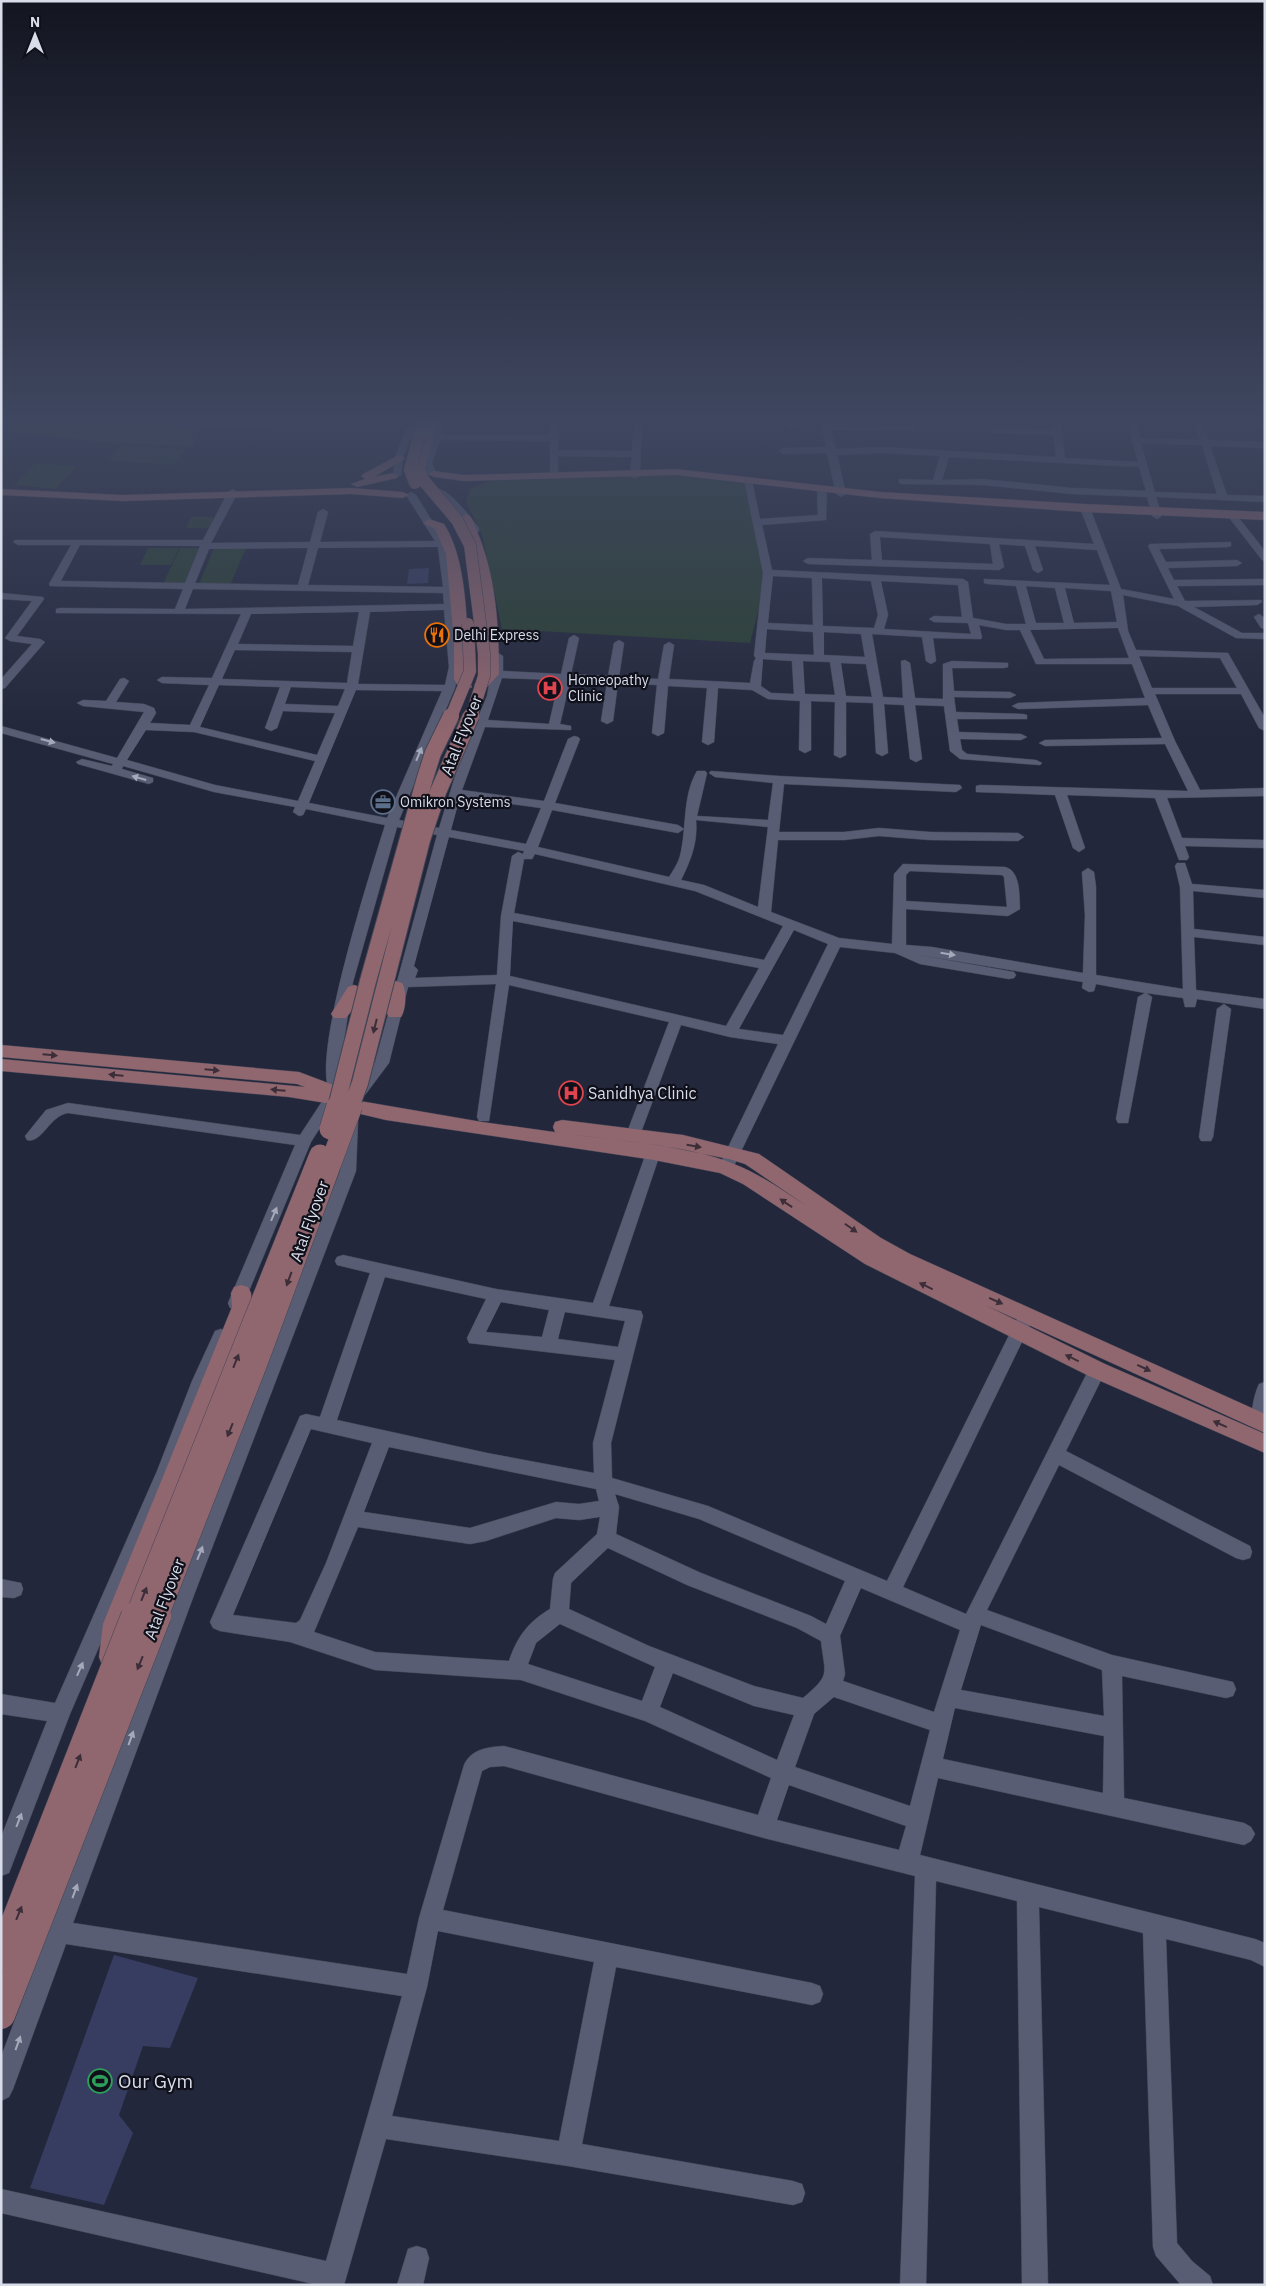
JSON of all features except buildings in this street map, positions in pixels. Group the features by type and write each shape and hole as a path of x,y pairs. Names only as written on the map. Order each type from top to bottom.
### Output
{"main road":[{"path":"434,525 440,527 452,554 461,641 461,679 473,684 492,674 493,657 479,550 468,525"},
{"name":"Atal Flyover","path":"1,2014 257,1363 360,1083 422,840 446,775 469,722 473,684 470,671 461,545 448,525"},
{"name":"Atal Flyover","path":"1,1958 226,1385 323,1149 346,1074 368,981 433,753 473,684 484,676 484,653 470,545 459,525"},
{"path":"395,1013 396,987 418,887 450,787 446,775"},
{"path":"340,1014 351,1000 354,991 402,825 417,784 425,778"},
{"path":"1,1051 299,1078 330,1095 337,1109 357,1100 386,1101 484,1117 633,1135 656,1146 700,1161 730,1161 750,1179 872,1259 1262,1423"},
{"path":"1,1065 330,1095"},
{"path":"357,1100 386,1114 482,1129 656,1146"},
{"path":"110,1681 115,1624 201,1414 241,1300"},
{"path":"1022,1323 1097,1370 1265,1444"}],"street":[{"path":"179,612 206,544 216,525"},
{"path":"303,586 319,525"},
{"path":"1,2089 184,1595 348,1171 357,1100 382,1063 442,839 467,757 490,705 473,684 454,666 445,550 430,525"},
{"path":"1,1865 60,1714 166,1471 201,1381 241,1300 304,1141 330,1095 346,982 391,827 423,745 498,653 486,560 476,531 470,525"},
{"path":"758,525 768,573 759,656 872,661"},
{"path":"1091,525 1116,590 1122,625 1134,657 1152,696 1169,741 1196,794"},
{"path":"1241,525 1261,548 1265,558"},
{"path":"877,563 875,534 1100,547"},
{"path":"808,561 999,568 994,541"},
{"path":"18,542 313,546 442,544"},
{"path":"1028,543 1038,570"},
{"path":"76,544 54,584 303,586 447,590"},
{"path":"1228,544 1153,546 1181,604 1240,636 1265,636"},
{"path":"1162,565 1237,563"},
{"path":"768,573 817,577 963,582 978,651"},
{"path":"817,577 819,658"},
{"path":"876,579 883,615 878,632"},
{"path":"988,581 1116,590 1181,604 1257,602"},
{"path":"1171,583 1265,582"},
{"path":"1020,583 1028,627 1040,662 1224,655 1265,728"},
{"path":"1059,585 1070,627"},
{"path":"1,596 40,599 10,636 12,640 40,642 1,686"},
{"path":"60,611 179,612 448,607"},
{"path":"300,809 352,686 365,608"},
{"path":"194,729 248,610"},
{"path":"934,619 970,621 1006,627 1122,625"},
{"path":"1,626 18,628"},
{"path":"762,626 927,634 978,651 1005,670 948,674"},
{"path":"866,631 878,701 882,753"},
{"path":"927,634 931,661"},
{"path":"554,727 574,638"},
{"path":"607,720 619,643"},
{"path":"658,733 662,682 669,645"},
{"path":"231,647 359,649"},
{"path":"978,651 949,664 949,704 956,753 964,756 1036,763"},
{"path":"797,657 803,697 805,750"},
{"path":"835,659 841,699 840,755"},
{"path":"755,687 759,661"},
{"path":"905,663 916,759"},
{"path":"162,680 352,686 473,684 564,678 713,684 755,687 768,696 949,704 1023,717"},
{"path":"109,705 124,681"},
{"path":"271,728 287,684"},
{"path":"708,742 713,684"},
{"path":"1018,706 1244,691"},
{"path":"949,704 1010,695"},
{"path":"83,703 148,708 150,713 118,766"},
{"path":"279,707 342,710"},
{"path":"482,723 567,728"},
{"path":"142,726 194,729 321,759"},
{"path":"1,728 199,794 300,809 442,839 703,889 836,942 941,953 1145,997 1265,1004"},
{"path":"952,734 1021,737"},
{"path":"1,739 118,766"},
{"path":"484,1117 502,980 507,916 526,854 574,739"},
{"path":"1045,743 1169,741"},
{"path":"673,882 686,858 691,830 690,818 701,773"},
{"path":"715,773 780,780 956,788"},
{"path":"764,913 780,780"},
{"path":"980,789 1160,796 1265,792"},
{"path":"456,793 547,805 678,829"},
{"path":"1060,793 1079,848"},
{"path":"1160,796 1179,842 1186,887 1186,932 1190,999"},
{"path":"701,818 774,830 844,836 879,832 930,836 1018,837"},
{"path":"442,839 407,983 502,980 676,1021 730,1032 787,1040"},
{"path":"1179,842 1265,844"},
{"path":"526,854 729,900"},
{"path":"899,950 900,874 906,867 998,869 1005,871 1010,876 1014,909 1008,912 900,905"},
{"path":"1088,872 1092,903 1090,914 1093,926 1089,984"},
{"path":"1186,887 1265,894"},
{"path":"507,916 766,965"},
{"path":"730,1032 790,925"},
{"path":"1186,932 1265,941"},
{"path":"730,1161 836,942"},
{"path":"1089,984 1190,999 1224,1008 1265,1014"},
{"path":"1123,1119 1145,997"},
{"path":"1206,1137 1224,1008"},
{"path":"633,1135 676,1021"},
{"path":"32,1136 49,1114 60,1108 68,1108 304,1141"},
{"path":"599,1310 656,1146"},
{"path":"343,1261 496,1295 635,1316 602,1442 603,1483 610,1507 606,1538 562,1579 559,1614"},
{"path":"326,1426 380,1268"},
{"path":"496,1295 475,1338 548,1344 625,1355"},
{"path":"548,1344 559,1304"},
{"path":"891,1592 1022,1323"},
{"path":"913,2285 917,1819 941,1724 973,1619 1097,1370"},
{"path":"1262,1423 1265,1389"},
{"path":"917,1819 783,1773 648,1712 516,1671 374,1660 290,1633 220,1622 306,1421 603,1483 702,1512 891,1592 1112,1664 1226,1689"},
{"path":"290,1633 300,1632 307,1626 384,1438"},
{"path":"1055,1454 1243,1552"},
{"path":"352,1518 470,1536 486,1533 556,1510 579,1512 610,1507"},
{"path":"606,1538 694,1579 804,1622 830,1636"},
{"path":"764,1827 806,1708 831,1687 835,1674 830,1636 856,1577"},
{"path":"516,1671 524,1644 540,1625 559,1614"},
{"path":"559,1614 667,1662 754,1696 806,1708"},
{"path":"648,1712 667,1662"},
{"path":"1112,1664 1114,1728 1112,1806"},
{"path":"831,1687 941,1724"},
{"path":"949,1697 1114,1728"},
{"path":"1,1704 60,1714"},
{"path":"1,2201 332,2280 378,2126 416,1987 430,1918 474,1765 488,1757 504,1756 764,1827 1255,1950 1265,1956"},
{"path":"930,1766 1244,1834"},
{"path":"1028,1893 1035,2285"},
{"path":"430,1918 812,1994"},
{"path":"1154,1925 1165,2248 1183,2270 1201,2285"},
{"path":"60,1932 416,1987"},
{"path":"568,2154 607,1954"},
{"path":"378,2126 568,2154 793,2193"},
{"path":"410,2285 417,2258"}],"green space":[{"path":"188,525 211,525 210,528 186,528"},
{"path":"477,525 758,525 768,573 750,643 502,629 482,534"},
{"path":"148,548 179,548 171,565 140,565"},
{"path":"180,548 202,548 188,584 163,584"},
{"path":"214,548 246,548 230,585 199,584"}],"place":[{"name":"Delhi Express","path":"437,635"},
{"name":"Homeopathy Clinic","path":"550,688"},
{"name":"Omikron Systems","path":"383,802"},
{"name":"Sanidhya Clinic","path":"571,1093"},
{"name":"Our Gym","path":"100,2081"}]}
